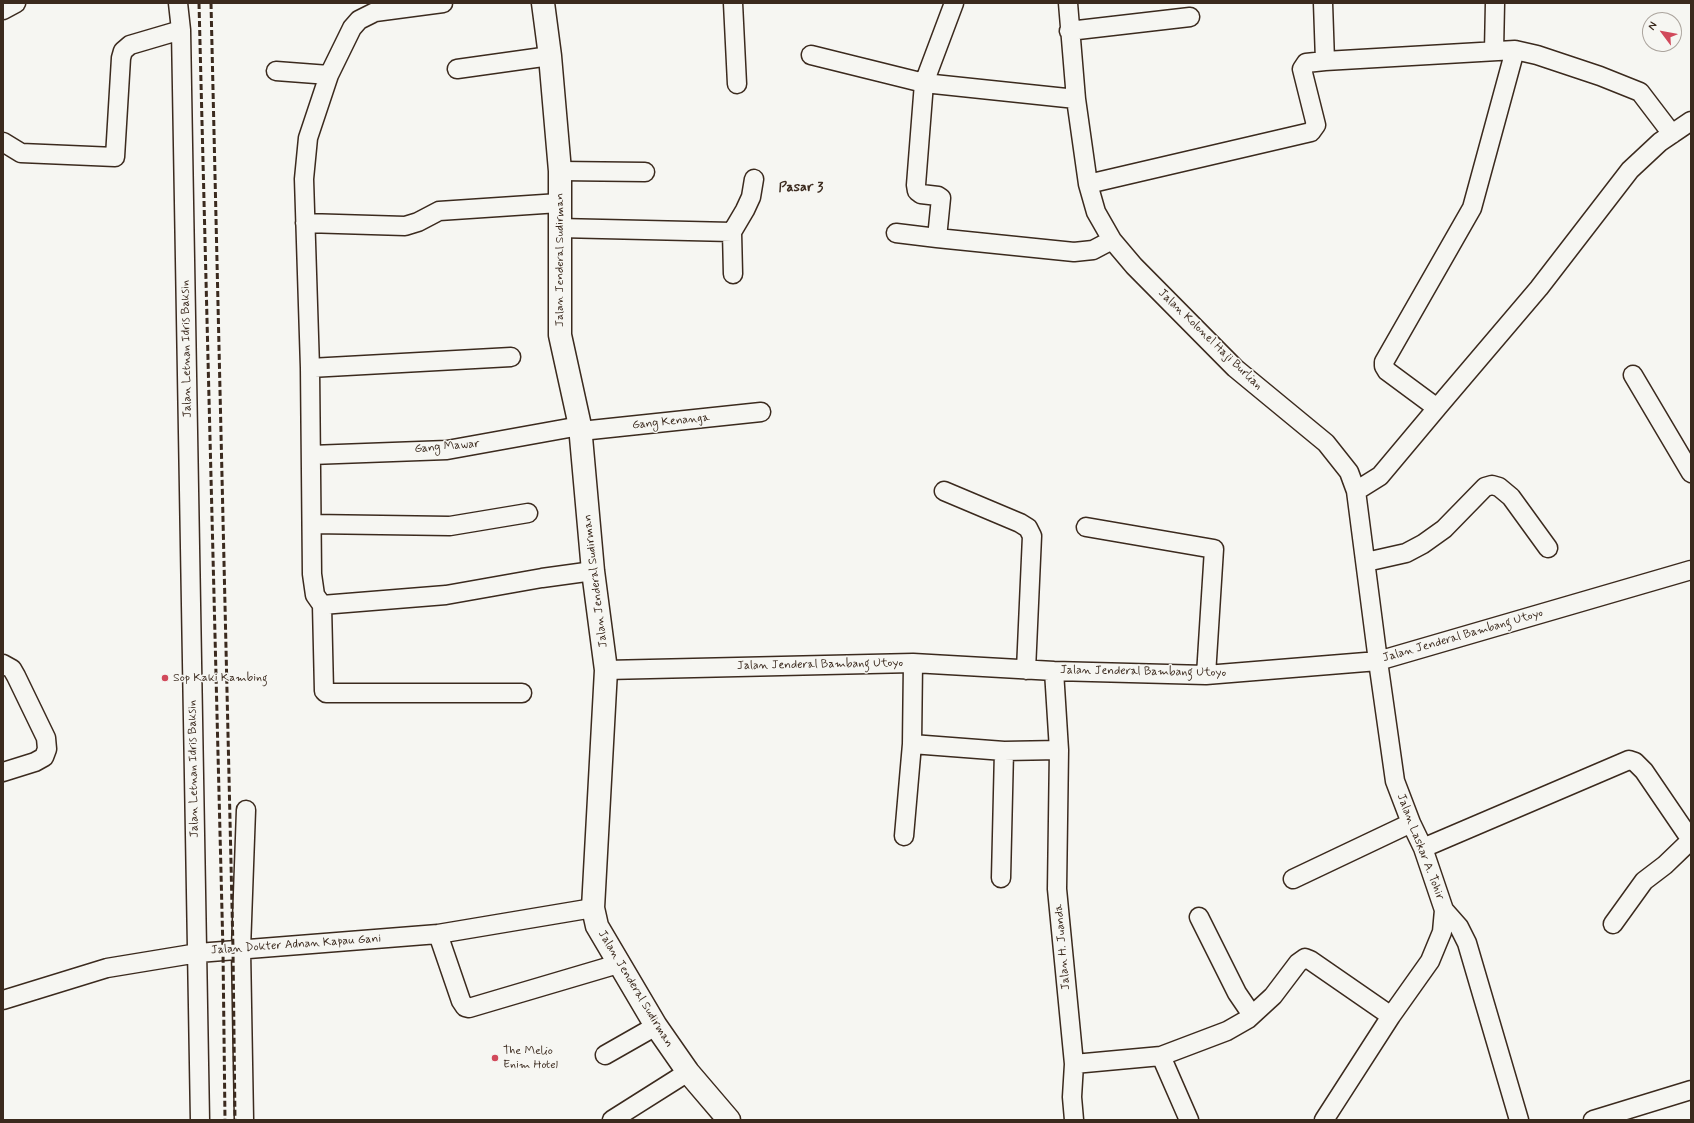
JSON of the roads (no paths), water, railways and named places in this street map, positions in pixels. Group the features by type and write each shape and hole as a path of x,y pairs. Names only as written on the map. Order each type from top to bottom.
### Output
{"main road":[{"name":"Jalan Jenderal Sudirman","path":"543,3 550,56 560,171 560,335 581,429 593,571 606,670 593,908 597,926 618,964 656,1026 688,1072 729,1120"}],"street":[{"path":"3,10 16,3"},
{"name":"Jalan Letnan Idris Baksin","path":"178,3 181,30 200,1120"},
{"path":"443,3 375,12 359,20 352,28 329,75 308,138 304,179 310,368 312,574 315,595 322,605 324,691 326,693 522,693"},
{"path":"733,3 737,84"},
{"path":"937,238 941,198 938,196 921,194 917,191 916,186 924,82 954,3"},
{"name":"Jalan Kolonel Haji Burlian","path":"1068,3 1069,31 1076,100 1088,184 1096,212 1112,240 1134,266 1235,368 1326,443 1349,472 1356,491 1378,661"},
{"path":"1323,3 1325,61"},
{"path":"1494,51 1495,3"},
{"path":"1069,31 1190,17"},
{"path":"3,142 21,153 115,157 121,58 123,51 130,44 181,30"},
{"path":"1088,184 1311,132 1316,125 1302,69 1306,63 1325,61 1515,50 1551,60 1640,92 1672,134"},
{"path":"1437,408 1387,371 1384,366 1384,362 1472,208 1515,50"},
{"path":"811,55 924,82 1076,100"},
{"path":"457,70 550,56"},
{"path":"276,71 329,75"},
{"path":"1356,491 1380,476 1539,288 1630,170 1660,142 1691,121"},
{"path":"560,171 645,172"},
{"path":"733,274 732,232 752,197 754,180"},
{"path":"306,223 405,226 418,222 439,211 559,203"},
{"path":"559,228 732,232"},
{"path":"896,232 937,238 1074,252 1093,250 1112,240"},
{"path":"310,368 511,357"},
{"path":"1633,375 1691,473"},
{"name":"Gang Kenanga","path":"581,429 762,412"},
{"name":"Gang Mawar","path":"311,455 447,450 581,429"},
{"path":"1366,562 1406,553 1423,544 1444,529 1485,487 1492,485 1500,487 1511,497 1548,548"},
{"path":"944,491 1020,523 1028,528 1032,536 1026,670"},
{"path":"312,524 450,526 528,513"},
{"path":"1086,527 1214,549 1206,675"},
{"name":"Jalan Jenderal Bambang Utoyo","path":"606,670 913,663 1026,670 1206,675 1378,661 1691,570"},
{"path":"322,605 446,595 542,578 593,571"},
{"name":"Jalan Laskar A. Tohir","path":"1324,1120 1391,1016 1430,960 1442,932 1444,910 1423,848 1411,823 1395,781 1378,661"},
{"path":"904,836 912,744 913,663"},
{"path":"3,664 12,669 16,676 46,738 47,749 44,757 35,762 3,772"},
{"name":"Jalan H. Juanda","path":"1054,671 1059,750 1057,889 1074,1064 1072,1097 1074,1120"},
{"path":"912,744 1004,751 1059,750"},
{"path":"1001,878 1004,751"},
{"path":"1423,848 1629,760 1635,762 1644,771 1691,840 1665,865 1644,881 1613,924"},
{"path":"244,1120 241,949 246,810"},
{"path":"1293,879 1411,823"},
{"name":"Jalan Dokter Adnan Kapau Gani","path":"3,1000 107,968 198,952 438,934 593,908"},
{"path":"1444,910 1459,927 1467,943 1519,1120"},
{"path":"1199,917 1237,993 1252,1015"},
{"path":"438,934 461,1001 465,1007 469,1008 618,964"},
{"path":"1074,1064 1161,1056 1227,1031 1248,1019 1273,996 1298,962 1305,958 1391,1016"},
{"path":"605,1055 656,1026"},
{"path":"1161,1056 1189,1120"},
{"path":"612,1120 688,1072"},
{"path":"1593,1120 1691,1090"}],"railway":[{"path":"199,3 223,951 225,1120"},
{"path":"211,3 233,949 235,1120"}],"place":[{"name":"Sop Kaki Kambing","path":"165,678"},
{"name":"The Melio Enim Hotel","path":"495,1058"}],"district":[{"name":"Pasar 3","path":"801,188"}]}
